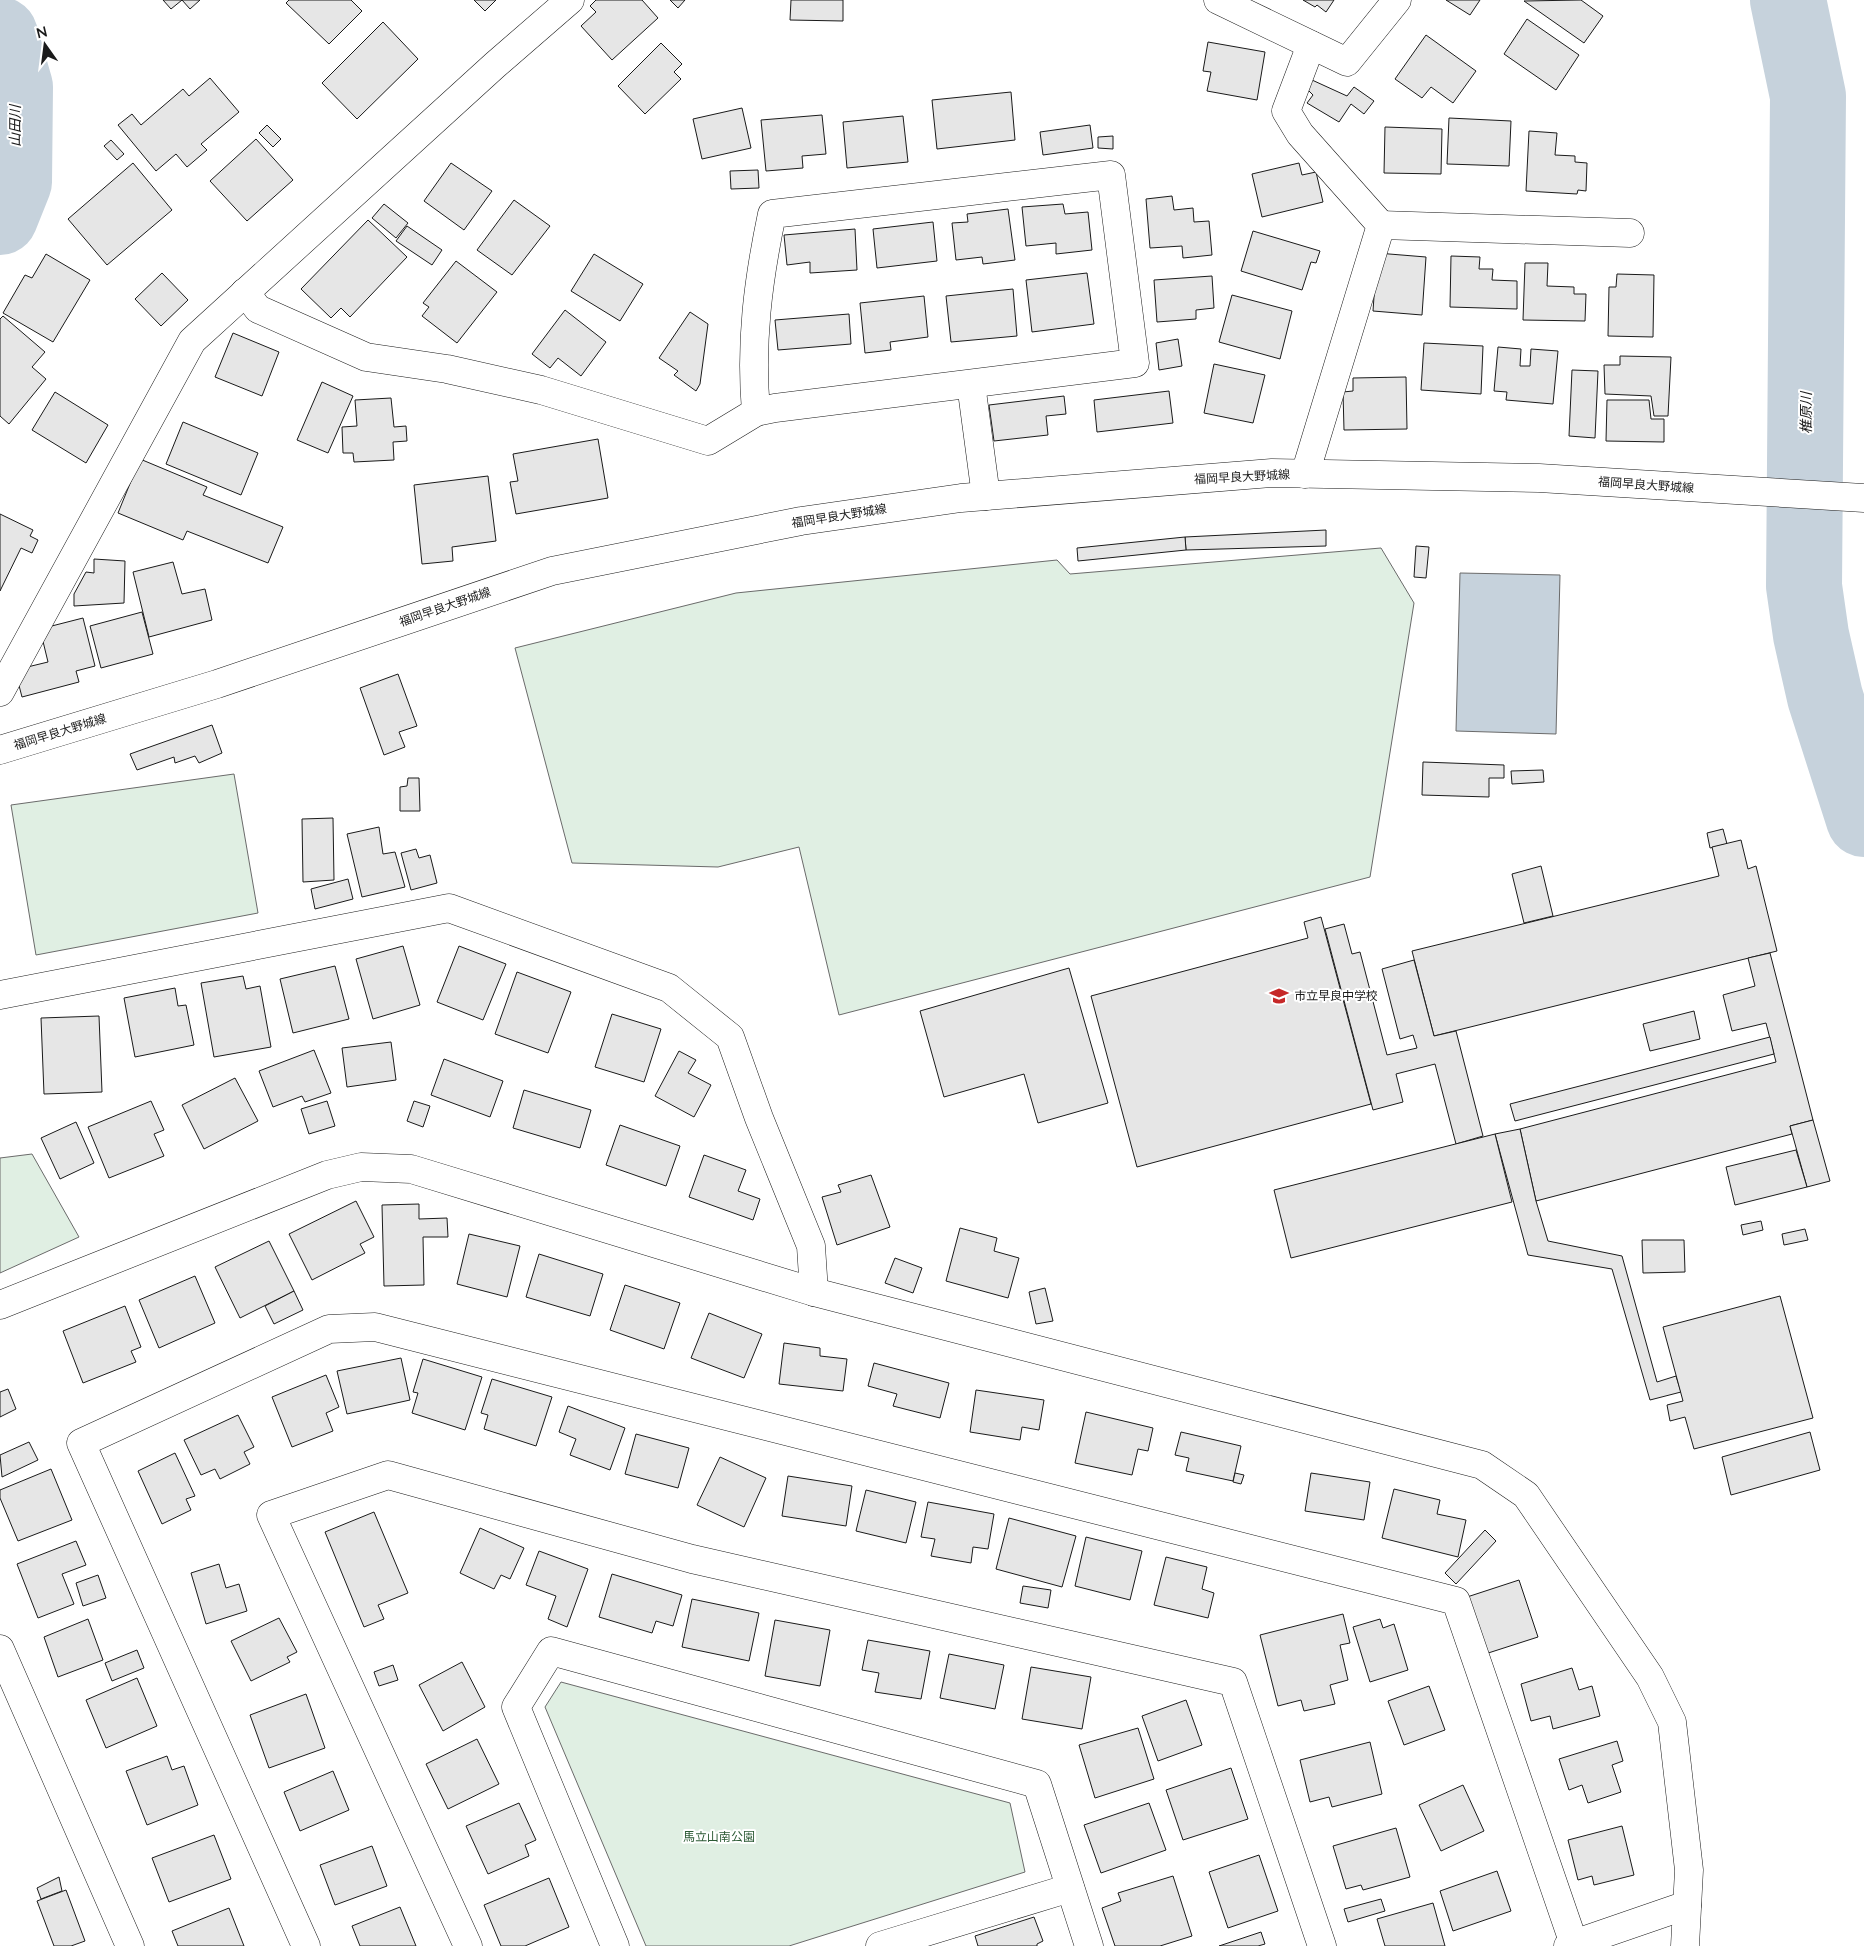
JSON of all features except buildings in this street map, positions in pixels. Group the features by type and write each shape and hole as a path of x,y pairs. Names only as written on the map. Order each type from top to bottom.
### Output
{"street":[{"path":"0,692 192,341 495,65 570,0"},
{"path":"1218,0 1348,62 1397,0"},
{"path":"1311,45 1286,111 1300,134 1381,224 1630,232"},
{"path":"245,292 258,309 366,357 446,369 541,390 708,441 756,412 1135,363 1111,175 772,214 758,294 752,369 756,412"},
{"path":"1304,474 1381,224"},
{"path":"971,384 986,496"},
{"name":"福岡早良大野城線","path":"0,750 217,684 552,570 801,521 986,496 1272,473 1539,478 1709,490 1864,498"},
{"path":"0,995 449,908 508,928 669,988 730,1037 759,1118 811,1246 814,1292"},
{"path":"0,1305 328,1175 361,1167 411,1169 814,1292 1482,1464 1526,1495 1650,1677 1672,1722 1689,1870 1685,1946"},
{"path":"306,1946 81,1443 329,1329 375,1327 1456,1601 1571,1945 1687,1905"},
{"path":"468,1946 272,1514 388,1474 692,1559 1233,1682 1322,1946"},
{"path":"0,1649 7,1682 130,1946"},
{"path":"614,1946 516,1707 551,1651 1037,1784 1089,1946"},
{"path":"880,1946 1070,1888"}],"green space":[{"path":"1381,548 1414,603 1370,877 839,1015 799,847 718,867 572,863 515,648 736,593 1057,560 1070,574"},
{"path":"234,774 258,913 36,955 11,805"},
{"path":"32,1154 79,1237 0,1273 0,1158"},
{"name":"馬立山南公園","path":"561,1682 1010,1803 1025,1872 789,1946 646,1946 545,1707"}],"shaded area":[{"path":"1460,573 1560,575 1556,734 1456,731"}],"waterway":[{"name":"椎原川","path":"1788,0 1808,96 1804,586 1811,635 1825,697 1864,819"},
{"name":"山田川","path":"0,35 15,87 14,182 0,217"}],"place":[{"name":"市立早良中学校","path":"1279,996"}]}
